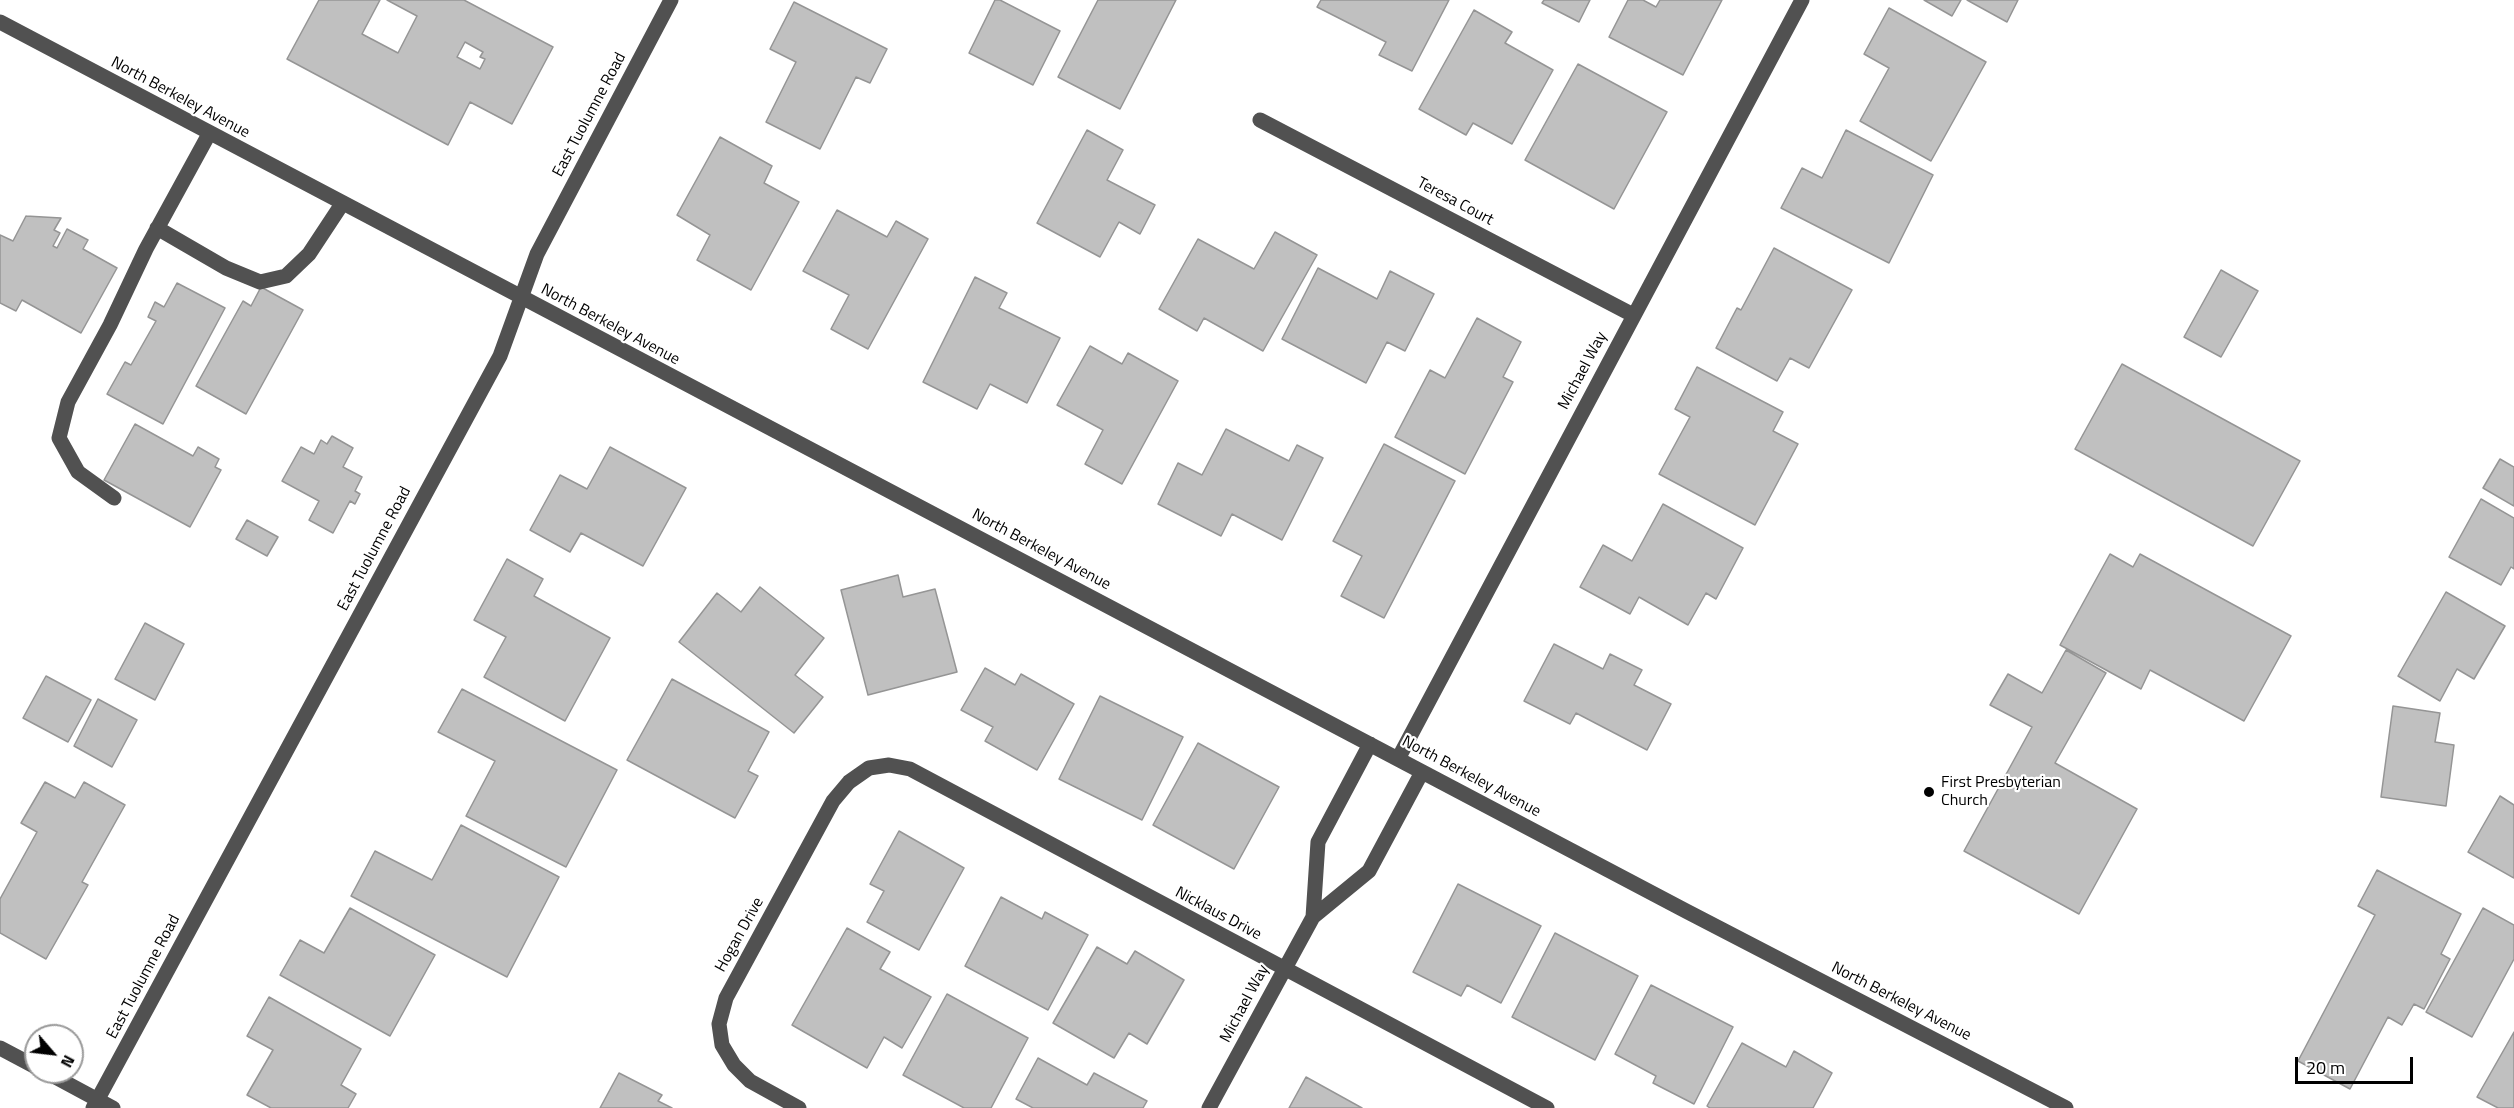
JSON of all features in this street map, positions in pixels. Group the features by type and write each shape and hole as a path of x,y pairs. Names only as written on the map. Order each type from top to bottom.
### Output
{"street":[{"name":"East Tuolumne Road","path":"96,1104 500,356 537,254 671,0"},
{"name":"Michael Way","path":"1398,759 1802,0"},
{"name":"North Berkeley Avenue","path":"0,22 1422,772 2066,1108"},
{"name":"Teresa Court","path":"1260,120 1633,315"},
{"path":"114,498 78,472 59,438 68,402 111,325 157,228 209,134"},
{"path":"157,228 226,268 260,282 286,276 309,254 342,204"},
{"name":"Michael Way","path":"1313,917 1318,842 1370,744"},
{"name":"Nicklaus Drive","path":"869,768 889,765 910,769 1547,1108"},
{"name":"Hogan Drive","path":"799,1108 750,1081 734,1065 722,1045 719,1024 726,998 833,801 849,782 869,768"},
{"name":"Michael Way","path":"1209,1108 1313,917 1369,871 1422,772"},
{"path":"0,1048 24,1061"},
{"path":"65,1084 96,1104 113,1108"}],"building":[{"path":"319,0 380,0 362,34 398,53 417,16 387,0 464,0 553,47 512,124 470,102 448,145 287,59","holes":["465,42 483,52 480,57 485,59 480,69 457,57"]},
{"path":"995,0 1000,0 1060,31 1033,85 969,53"},
{"path":"1098,0 1176,0 1120,109 1058,77"},
{"path":"1321,0 1449,0 1412,71 1379,55 1386,42 1317,7"},
{"path":"1544,0 1590,0 1579,22 1542,3"},
{"path":"1628,0 1643,0 1656,7 1660,0 1722,0 1683,75 1609,37"},
{"path":"1924,0 1961,0 1952,16"},
{"path":"1967,0 2018,0 2007,22"},
{"path":"794,2 887,49 870,83 856,77 820,149 766,122 796,62 770,49"},
{"path":"1889,8 1986,62 1931,161 1860,121 1889,68 1864,54"},
{"path":"1474,10 1512,32 1505,43 1553,70 1512,144 1473,123 1466,135 1419,109"},
{"path":"1578,64 1667,112 1614,209 1525,160"},
{"path":"1087,130 1123,150 1107,180 1155,205 1140,234 1119,222 1100,257 1037,223"},
{"path":"1846,130 1933,175 1889,263 1781,208 1802,168 1822,178"},
{"path":"720,137 772,166 764,183 799,202 751,290 697,260 710,235 677,215"},
{"path":"837,210 887,237 896,221 928,239 868,349 831,329 849,295 803,271"},
{"path":"26,216 61,218 54,230 60,233 53,246 57,248 67,229 88,240 83,249 117,268 81,333 22,300 16,311 0,303 0,235 13,241"},
{"path":"1275,232 1317,255 1263,351 1204,318 1197,331 1159,309 1198,239 1254,269"},
{"path":"1774,248 1852,290 1809,368 1790,358 1777,381 1716,348 1737,308 1741,310"},
{"path":"1318,268 1377,299 1390,271 1434,294 1405,351 1387,342 1366,383 1282,339"},
{"path":"2221,270 2258,291 2221,357 2184,337"},
{"path":"975,277 1007,293 999,308 1060,338 1027,403 990,384 977,409 923,382"},
{"path":"177,283 225,308 163,424 107,394 125,362 131,365 156,321 148,317 155,302 164,307"},
{"path":"261,287 303,310 246,414 196,386 243,301 251,306"},
{"path":"1477,318 1521,342 1503,377 1513,382 1465,474 1395,437 1430,370 1445,378"},
{"path":"1090,346 1122,364 1128,353 1178,381 1122,484 1085,464 1103,430 1057,405"},
{"path":"2122,364 2300,461 2253,546 2075,449"},
{"path":"1697,367 1783,412 1773,431 1798,444 1755,525 1659,474 1690,417 1675,409"},
{"path":"135,424 193,456 198,447 219,459 215,467 221,470 190,527 104,480"},
{"path":"1226,429 1289,461 1297,445 1323,458 1282,540 1232,514 1221,536 1158,504 1178,463 1202,475"},
{"path":"332,436 353,448 343,467 362,477 355,491 360,494 355,504 350,501 333,533 309,520 319,501 282,481 301,447 314,454 321,440 327,444"},
{"path":"1384,444 1455,481 1384,618 1341,596 1362,556 1333,541"},
{"path":"610,447 686,488 643,566 581,533 570,552 530,530 560,475 587,489"},
{"path":"2500,459 2514,467 2514,506 2483,488"},
{"path":"2481,499 2514,518 2514,569 2511,567 2501,585 2449,557"},
{"path":"1663,504 1743,548 1716,599 1706,593 1688,625 1639,597 1630,614 1580,587 1603,545 1632,561"},
{"path":"247,520 278,537 267,556 236,539"},
{"path":"2110,554 2133,567 2140,554 2291,636 2244,721 2150,670 2141,689 2060,645"},
{"path":"507,559 543,579 534,596 610,638 565,721 484,677 506,637 474,620"},
{"path":"898,575 903,597 935,589 957,672 868,695 841,590"},
{"path":"760,587 824,638 795,675 823,697 794,733 679,642 717,593 741,612"},
{"path":"2446,592 2505,626 2474,679 2457,669 2440,701 2398,676"},
{"path":"145,623 184,644 155,700 115,679"},
{"path":"1554,644 1603,669 1610,654 1642,670 1634,685 1671,704 1647,750 1576,713 1570,724 1524,701"},
{"path":"2066,650 2106,673 2055,763 2137,809 2079,914 1964,851 2032,727 1990,705 2008,674 2042,693"},
{"path":"985,668 1015,685 1021,674 1074,704 1037,770 985,741 993,727 961,710"},
{"path":"46,676 91,700 68,742 23,718"},
{"path":"672,679 769,732 748,771 758,776 735,818 627,760"},
{"path":"462,689 617,770 566,867 466,816 495,761 438,732"},
{"path":"1100,696 1183,737 1142,820 1059,779"},
{"path":"98,699 137,720 112,767 74,746"},
{"path":"2393,706 2440,713 2435,742 2454,745 2446,806 2381,797"},
{"path":"1198,743 1279,787 1234,869 1153,825"},
{"path":"45,782 75,798 84,782 125,805 82,882 88,885 46,959 0,933 0,899 37,832 21,823"},
{"path":"2500,796 2514,805 2514,878 2468,852"},
{"path":"461,825 559,877 507,977 351,896 375,851 432,880"},
{"path":"899,831 964,868 919,950 867,922 884,891 870,884"},
{"path":"2377,870 2461,914 2441,954 2450,959 2424,1009 2414,1004 2402,1025 2388,1017 2350,1089 2298,1061 2375,915 2358,906"},
{"path":"1458,884 1541,926 1501,1003 1467,985 1461,996 1413,972"},
{"path":"1001,897 1042,919 1045,912 1088,935 1048,1010 965,966"},
{"path":"350,908 435,955 390,1036 280,975 300,940 324,953"},
{"path":"2483,908 2514,925 2514,959 2472,1037 2426,1012"},
{"path":"847,928 890,952 880,969 931,997 902,1048 884,1037 867,1068 792,1025"},
{"path":"1555,933 1638,976 1595,1060 1512,1017"},
{"path":"1097,947 1127,964 1135,951 1184,980 1147,1044 1129,1033 1114,1058 1053,1023"},
{"path":"1651,985 1733,1027 1694,1104 1653,1083 1656,1076 1615,1054"},
{"path":"947,994 1028,1038 991,1108 964,1108 903,1075"},
{"path":"269,997 361,1049 341,1085 356,1094 348,1108 271,1108 247,1095 273,1050 247,1036"},
{"path":"2514,1032 2514,1108 2498,1108 2477,1097"},
{"path":"1742,1043 1786,1067 1794,1051 1832,1073 1813,1108 1710,1108 1707,1106"},
{"path":"1038,1058 1087,1085 1094,1073 1147,1101 1143,1108 1033,1108 1016,1099"},
{"path":"619,1073 662,1095 658,1101 672,1108 600,1108"},
{"path":"1306,1077 1362,1108 1289,1108"}],"place":[{"name":"First Presbyterian Church","path":"1929,792"}]}
